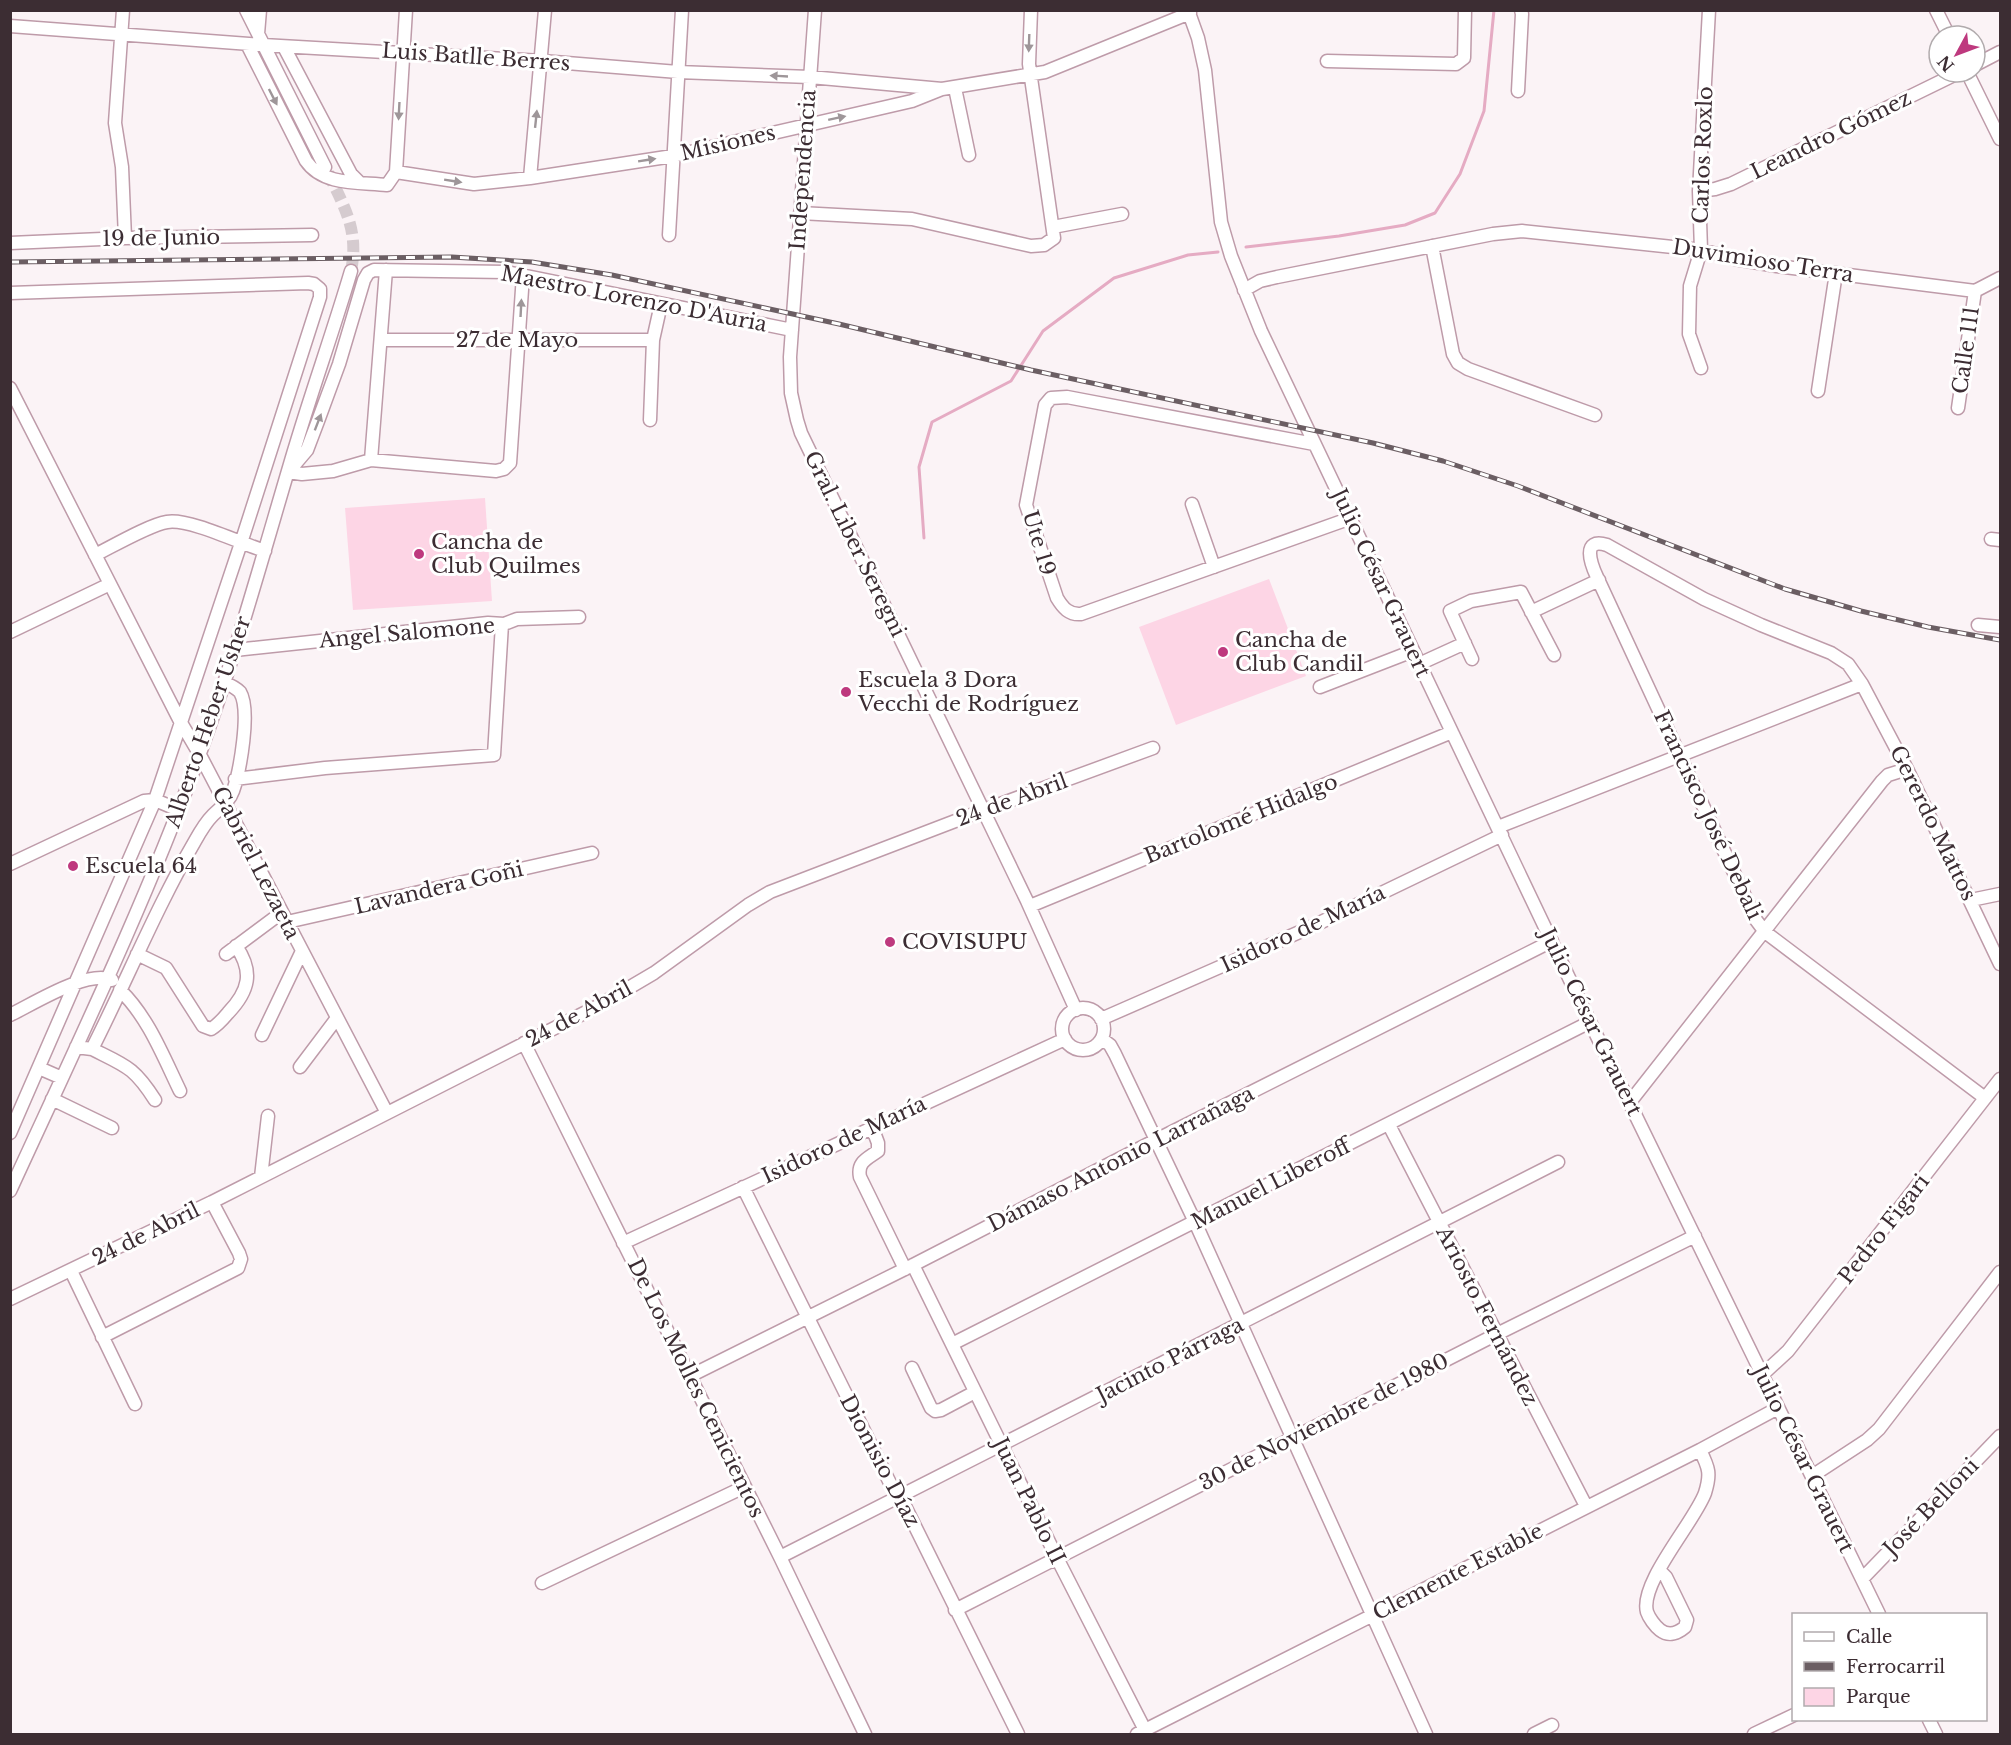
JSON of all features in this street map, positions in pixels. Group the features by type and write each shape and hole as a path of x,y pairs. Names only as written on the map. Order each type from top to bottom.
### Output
{"street":[{"path":"123,10 115,123 122,167 125,238"},
{"path":"246,10 325,167"},
{"path":"260,10 261,40"},
{"path":"247,44 313,171 345,182 387,185 396,172 406,10"},
{"path":"530,178 545,10"},
{"path":"669,235 682,10"},
{"name":"Independencia","path":"792,330 815,10"},
{"path":"800,213 912,219 1031,246 1044,245 1054,238 1029,53 1030,10"},
{"path":"1327,61 1456,64 1464,58 1465,10"},
{"path":"1518,91 1521,10"},
{"name":"Carlos Roxlo","path":"1701,368 1689,334 1690,286 1701,250 1699,191 1709,10"},
{"path":"1936,10 1943,24"},
{"name":"Misiones","path":"396,172 474,184 530,178 673,156 912,101 948,88 1032,75 1055,69 1189,12"},
{"name":"Julio César Grauert","path":"1189,12 1205,70 1221,222 1244,290 1305,428 1351,518 1590,1022 1879,1613"},
{"name":"Luis Batlle Berres","path":"10,26 247,44 261,40 284,46 542,61 678,72 810,77 948,88"},
{"path":"284,46 351,174 358,182"},
{"path":"1987,59 2001,52"},
{"name":"Leandro Gómez","path":"1699,191 1725,187 1935,84"},
{"path":"1973,84 2001,139"},
{"path":"948,88 969,154"},
{"path":"1053,227 1122,214"},
{"name":"Duvimioso Terra","path":"1244,290 1260,281 1277,277 1494,234 1522,231 1701,250 1756,262 1975,291"},
{"name":"19 de Junio","path":"10,243 125,238 312,235"},
{"path":"1432,246 1453,354 1458,363 1498,381 1595,415"},
{"path":"288,472 307,450 339,364 364,280 368,273 374,270 386,270 371,460"},
{"name":"Maestro Lorenzo D'Auria","path":"386,270 506,272 792,330"},
{"name":"Alberto Heber Usher","path":"10,1191 16,1163 52,1099 108,978 200,755 235,650 351,271"},
{"path":"1818,390 1836,273"},
{"path":"288,472 302,474 333,471 371,460 496,471 504,469 510,463 523,275"},
{"path":"1975,291 2001,278"},
{"name":"Alberto Heber Usher","path":"10,293 308,283 320,289 313,324 155,800 10,1133"},
{"name":"Calle 111","path":"1958,408 1975,291"},
{"path":"650,420 653,340 661,304"},
{"name":"Gral. Liber Seregni","path":"792,330 791,393 801,434 1030,906 1076,1010"},
{"name":"27 de Mayo","path":"381,340 653,340"},
{"name":"Gabriel Lezaeta","path":"12,395 180,721 200,755 387,1113"},
{"name":"Ute 19","path":"1214,567 1076,615 1060,605 1026,505 1045,405 1051,398 1067,397 1314,444"},
{"path":"1192,504 1214,567 1351,518"},
{"path":"95,555 168,522 189,524 265,551"},
{"name":"Gererdo Mattos","path":"1595,545 1598,543 1608,545 1704,599 1831,653 1848,664 1862,684 1907,769 2001,964"},
{"name":"Francisco José Debali","path":"1595,545 1591,549 1590,559 1599,580 1756,920 1765,932 1985,1098"},
{"path":"1531,612 1599,580"},
{"path":"10,632 110,584"},
{"path":"1473,659 1450,611 1471,601 1521,592 1554,655"},
{"name":"Angel Salomone","path":"235,650 488,623 502,624 517,619 579,617"},
{"path":"235,779 325,768 494,754 502,624"},
{"path":"1978,625 2001,627"},
{"path":"1419,664 1465,643"},
{"path":"1320,687 1413,651"},
{"path":"92,1049 137,954 195,841 214,814 225,804 234,789 244,738 244,714 242,697 238,690 225,682"},
{"name":"Isidoro de María","path":"1101,1019 1311,927 1500,831 1678,754 1862,684"},
{"name":"Bartolomé Hidalgo","path":"1030,906 1452,732"},
{"name":"24 de Abril","path":"10,1299 212,1202 598,1006 637,984 748,905 770,892 1153,748"},
{"path":"1630,1102 1882,781 1888,775 1907,769"},
{"path":"10,864 144,801 155,800 179,810"},
{"name":"Lavandera Goñi","path":"284,917 592,853"},
{"path":"1971,900 2001,894"},
{"path":"137,954 166,968 203,1026 211,1029 217,1026 234,1007 246,986 248,975 246,964 231,950 284,917"},
{"name":"Dámaso Antonio Larrañaga","path":"690,1376 1552,941"},
{"path":"262,1035 302,951"},
{"path":"10,1015 76,983 108,978 121,987 132,1002 154,1038 180,1091"},
{"path":"1088,1009 1098,1014 1101,1019 1104,1029 1102,1039 1094,1047 1083,1050 1072,1047 1065,1039 1063,1024 1068,1015 1076,1010 1088,1009"},
{"path":"300,1067 337,1018"},
{"name":"Manuel Liberoff","path":"952,1344 1590,1022"},
{"name":"Isidoro de María","path":"623,1243 1065,1039"},
{"path":"1102,1039 1110,1045 1115,1054 1195,1222 1426,1734"},
{"name":"De Los Molles Cenicientos","path":"524,1043 780,1557 865,1734"},
{"path":"76,1047 92,1049 129,1066 141,1078 155,1100"},
{"path":"39,1068 62,1078"},
{"name":"Pedro Figari","path":"1762,1375 1788,1351 2001,1079"},
{"path":"52,1099 112,1128"},
{"path":"261,1177 268,1116"},
{"name":"Ariosto Fernández","path":"1389,1125 1586,1506"},
{"name":"Juan Pablo II","path":"872,1127 878,1143 878,1151 863,1160 859,1170 860,1177 952,1344 1143,1733"},
{"name":"Jacinto Párraga","path":"780,1557 1558,1162"},
{"name":"Dionisio Díaz","path":"743,1187 806,1317 891,1485 900,1496 1018,1734"},
{"path":"102,1337 238,1268 241,1259 239,1252 212,1202"},
{"name":"30 de Noviembre de 1980","path":"955,1610 1497,1334 1695,1236"},
{"path":"71,1271 135,1404"},
{"path":"1812,1476 1867,1440 1879,1429 2001,1272"},
{"path":"912,1368 931,1408 935,1411 975,1392"},
{"name":"Clemente Estable","path":"1143,1733 1700,1450 1778,1408"},
{"name":"José Belloni","path":"1862,1579 2001,1436"},
{"path":"1659,1570 1666,1577 1687,1620 1685,1627 1673,1634 1665,1634 1659,1630 1647,1612 1646,1604 1659,1570 1667,1553 1704,1496 1709,1476 1708,1467 1700,1450"},
{"path":"542,1583 744,1486"},
{"path":"1754,1734 1792,1716"},
{"path":"1534,1734 1552,1725"}],"green space":[{"name":"Cancha de Club Quilmes","path":"485,498 492,601 353,610 345,508"},
{"name":"Cancha de Club Candil","path":"1269,579 1306,676 1176,725 1139,627"}],"waterway":[{"path":"1246,247 1339,236 1405,225 1435,213 1460,174 1484,111 1494,10"},
{"path":"924,538 919,467 932,422 1011,381 1043,331 1114,278 1188,255 1218,252"}],"tunnel":[{"path":"328,173 345,209 352,232 351,271"}],"railway":[{"path":"10,262 452,257 532,262 612,275 839,324 1031,370 1373,443 1443,461 1518,486 1785,589 1928,627 2000,640"}],"place":[{"name":"Cancha de Club Quilmes","path":"419,554"},
{"name":"Cancha de Club Candil","path":"1223,652"},
{"name":"Escuela 3 Dora Vecchi de Rodríguez","path":"846,692"},
{"name":"Escuela 64","path":"73,866"},
{"name":"COVISUPU","path":"890,942"}]}
